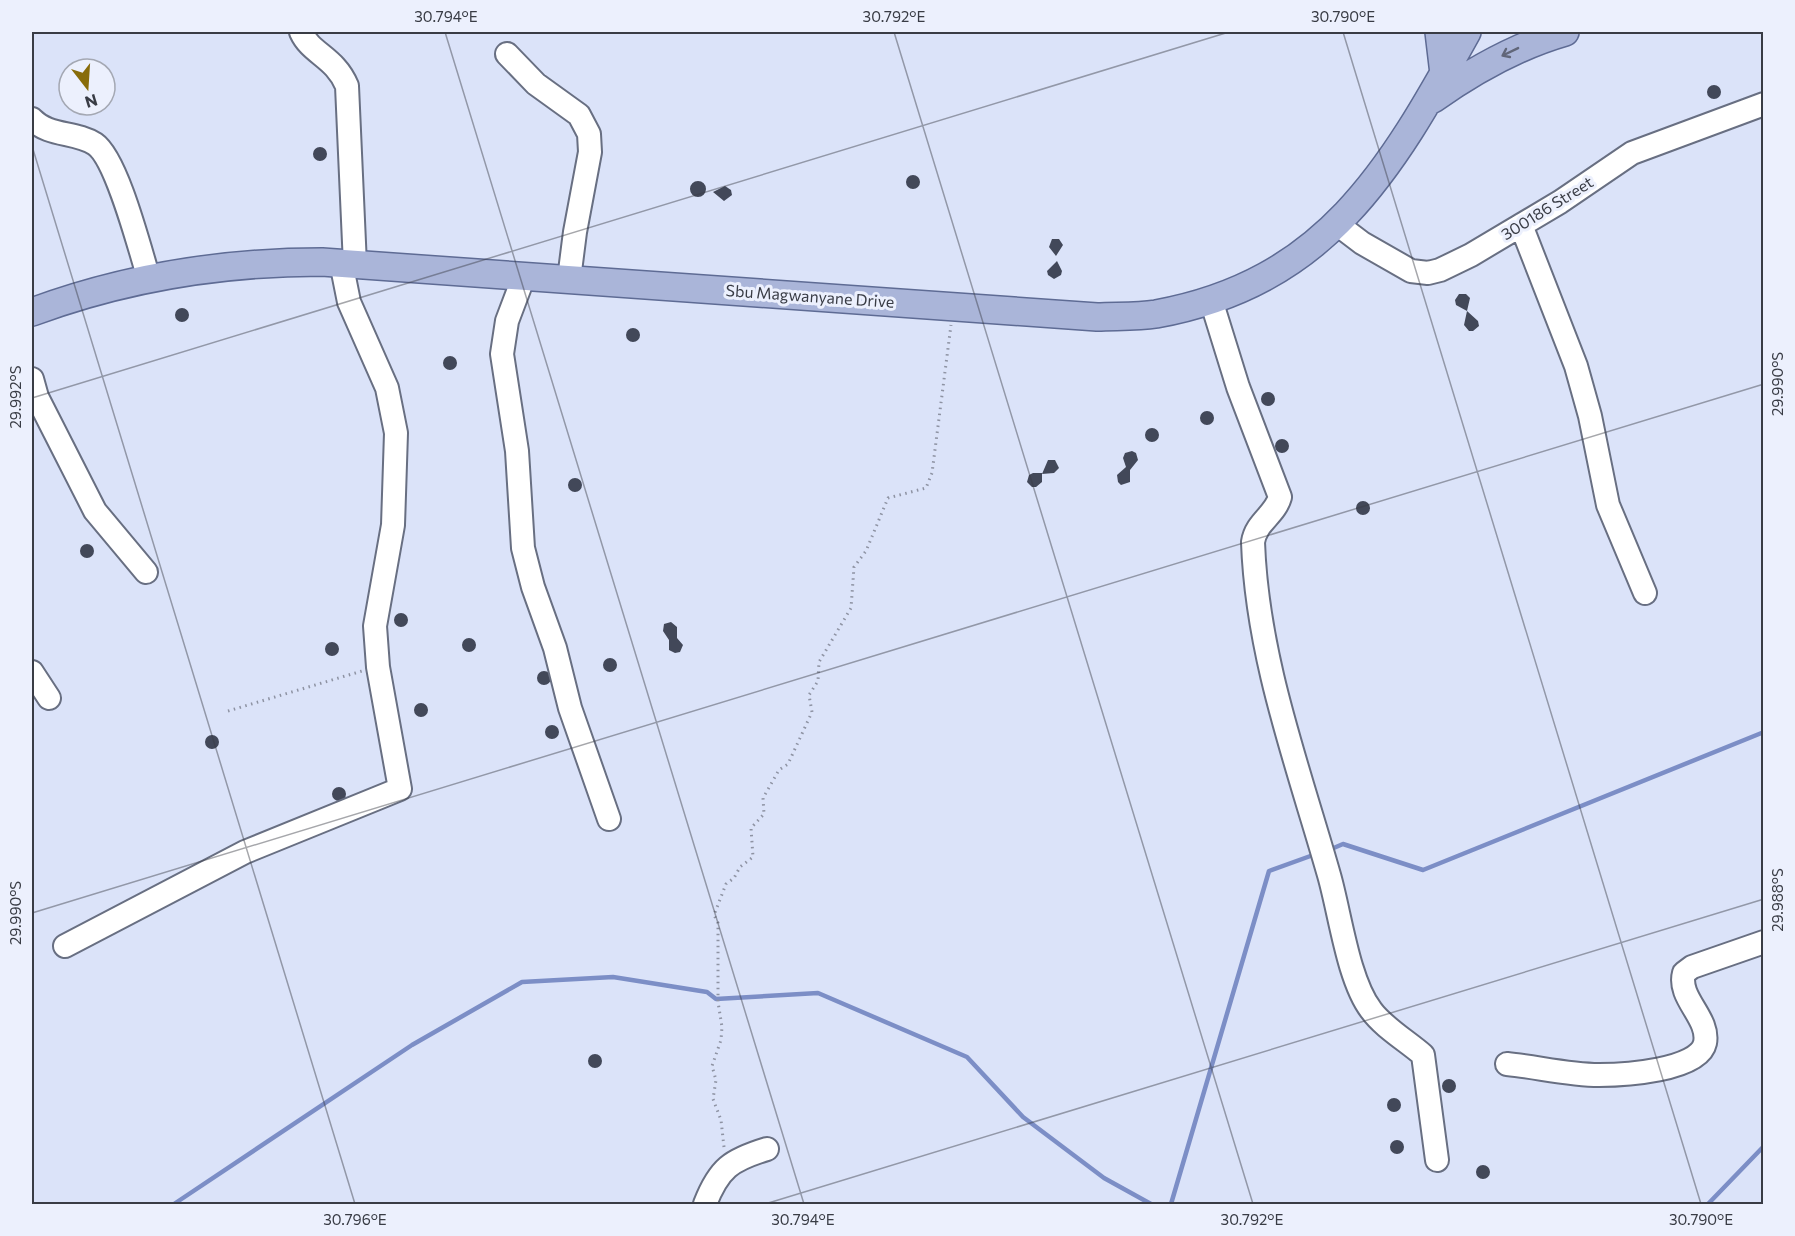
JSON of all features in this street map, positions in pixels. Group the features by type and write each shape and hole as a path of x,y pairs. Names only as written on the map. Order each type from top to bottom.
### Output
{"main road":[{"path":"1439,32 1444,74"},
{"name":"Sbu Magwanyane Drive","path":"32,312 149,279 183,272 288,262 569,279 1097,317 1153,314 1211,300 1266,277 1302,255 1337,224 1362,199 1393,159 1428,103 1467,32"},
{"path":"1428,103 1497,59 1524,45 1565,32"}],"street":[{"path":"65,945 245,852 400,789 378,667 375,626 393,525 396,432 387,388 349,302 347,86 334,63 313,47 301,32"},
{"path":"507,54 536,84 579,115 589,134 590,152 569,279"},
{"name":"300186 Street","path":"1337,224 1390,260 1420,273 1440,270 1521,225 1632,153 1764,104"},
{"path":"32,120 50,131 83,138 105,152 149,279"},
{"path":"1521,225 1576,366 1590,416 1608,505 1645,592"},
{"path":"524,276 504,328 502,354 517,451 523,548 533,587 555,648 570,708 609,819"},
{"path":"1211,300 1238,387 1280,497 1275,508 1258,526 1253,542 1265,647 1358,985 1371,1011 1423,1055 1437,1160"},
{"path":"32,379 37,397 95,511 146,572"},
{"path":"32,672 49,698"},
{"path":"1507,1064 1599,1075 1677,1067 1700,1052 1705,1043 1704,1030 1683,983 1684,973 1692,967 1764,942"},
{"path":"705,1204 718,1176 727,1166 741,1157 767,1149"}],"path":[{"path":"727,1166 721,1120 713,1099 716,1080 712,1066 721,1040 722,1027 718,1002 720,948 715,909 726,884 734,878 740,867 753,857 749,834 764,814 763,798 779,770 788,764 812,712 809,695 818,681 819,662 851,608 854,567 866,551 888,498 926,488 932,473 953,307"},
{"path":"228,711 378,667"}],"building":[{"path":"1711,85 1717,85 1721,92 1717,99 1711,99 1707,95 1707,89"},
{"path":"317,147 323,147 327,154 323,161 317,161 313,157 313,151"},
{"path":"910,175 916,175 920,182 916,189 910,189 906,185 906,179"},
{"path":"698,181 706,189 698,197 690,189"},
{"path":"725,186 731,190 732,195 724,201 713,192"},
{"path":"1052,239 1059,239 1063,245 1056,256 1049,247"},
{"path":"1057,261 1062,271 1061,275 1054,279 1048,275 1047,271"},
{"path":"1459,294 1466,294 1470,298 1467,311 1456,305 1455,300"},
{"path":"179,308 185,308 189,315 185,322 179,322 175,318 175,312"},
{"path":"1467,311 1478,321 1479,326 1473,331 1469,331 1464,325"},
{"path":"630,328 636,328 640,335 636,342 630,342 626,338 626,332"},
{"path":"447,356 453,356 457,363 453,370 447,370 443,366 443,360"},
{"path":"1265,392 1271,392 1275,399 1271,406 1265,406 1261,402 1261,396"},
{"path":"1204,411 1210,411 1214,418 1210,425 1204,425 1200,421 1200,415"},
{"path":"1149,428 1155,428 1159,435 1155,442 1149,442 1145,438 1145,432"},
{"path":"1279,439 1285,439 1289,446 1285,453 1279,453 1275,449 1275,443"},
{"path":"1132,451 1136,453 1138,460 1130,470 1130,482 1121,485 1117,475 1126,467 1123,458 1125,453"},
{"path":"1048,460 1055,460 1059,468 1054,473 1042,474"},
{"path":"1042,473 1042,482 1036,487 1032,487 1027,482 1029,475"},
{"path":"572,478 578,478 582,485 578,492 572,492 568,488 568,482"},
{"path":"1360,501 1366,501 1370,508 1366,515 1360,515 1356,511 1356,505"},
{"path":"84,544 90,544 94,551 90,558 84,558 80,554 80,548"},
{"path":"398,613 404,613 408,620 404,627 398,627 394,623 394,617"},
{"path":"671,622 677,627 677,638 683,645 680,652 675,653 669,650 669,640 663,631 664,624"},
{"path":"466,638 472,638 476,645 472,652 466,652 462,648 462,642"},
{"path":"329,642 335,642 339,649 335,656 329,656 325,652 325,646"},
{"path":"607,658 613,658 617,665 613,672 607,672 603,668 603,662"},
{"path":"544,671 549,673 551,678 549,683 544,685 539,683 537,678 539,673"},
{"path":"418,703 424,703 428,710 424,717 418,717 414,713 414,707"},
{"path":"549,725 555,725 559,732 555,739 549,739 545,735 545,729"},
{"path":"209,735 215,735 219,742 215,749 209,749 205,745 205,739"},
{"path":"339,787 344,789 346,794 344,799 339,801 334,799 332,794 334,789"},
{"path":"592,1054 598,1054 602,1061 598,1068 592,1068 588,1064 588,1058"},
{"path":"1446,1079 1452,1079 1456,1086 1452,1093 1446,1093 1442,1089 1442,1083"},
{"path":"1391,1098 1397,1098 1401,1105 1397,1112 1391,1112 1387,1108 1387,1102"},
{"path":"1394,1140 1400,1140 1404,1147 1400,1154 1394,1154 1390,1150 1390,1144"},
{"path":"1480,1165 1486,1165 1490,1172 1486,1179 1480,1179 1476,1175 1476,1169"}],"waterway":[{"path":"1329,850 1343,844 1423,870 1764,732"},
{"path":"1171,1204 1269,871 1316,854"},
{"path":"174,1204 412,1045 522,982 613,977 707,992 716,999 818,993 967,1057 1023,1117 1104,1178 1151,1204"},
{"path":"1708,1204 1764,1146"}]}
